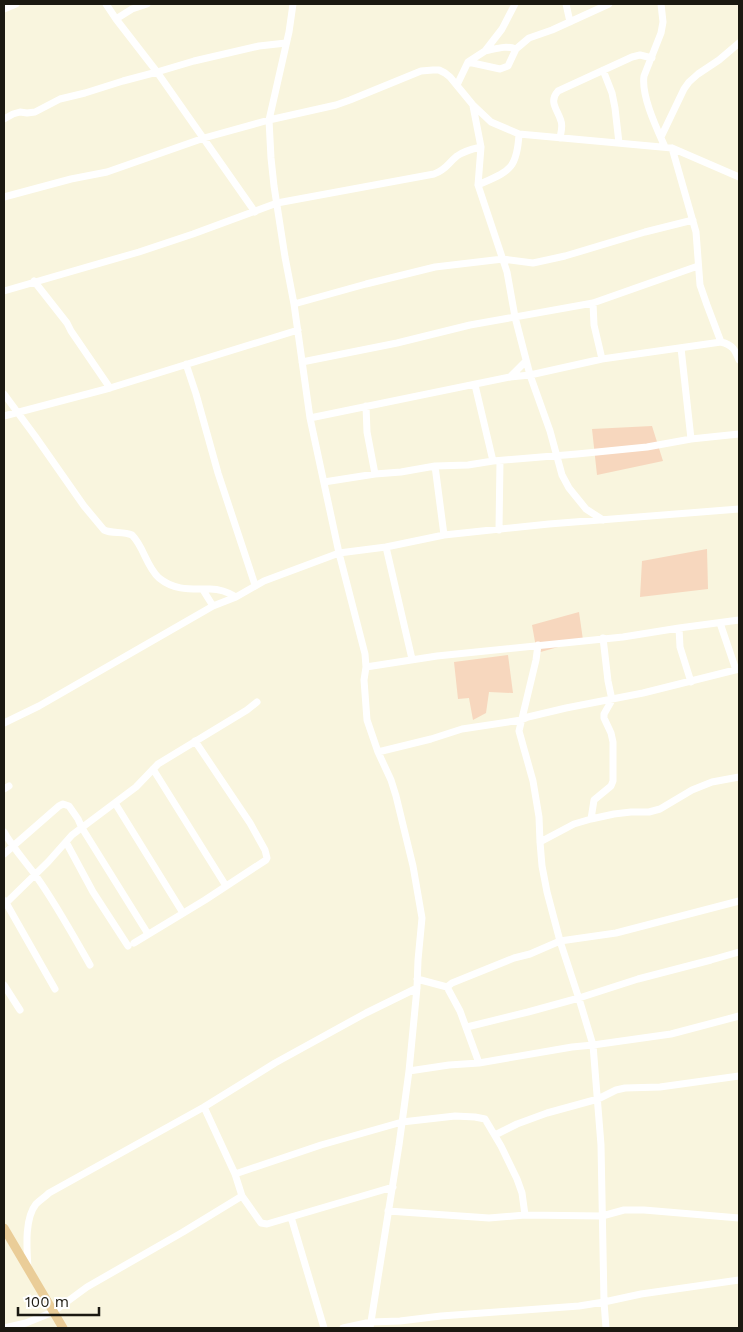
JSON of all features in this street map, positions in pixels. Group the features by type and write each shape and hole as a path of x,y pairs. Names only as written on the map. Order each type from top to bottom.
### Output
{"main road":[{"path":"4,1228 63,1328"}],"street":[{"path":"4,10 16,4"},
{"path":"106,4 157,72 255,212"},
{"path":"116,19 132,9 147,4"},
{"path":"293,4 269,120 271,158 284,257 294,304 310,418 339,554 363,647 366,667 364,680 367,720 396,796 413,866 422,918 409,1071 370,1325"},
{"path":"457,85 468,62 485,51 502,30 515,4"},
{"path":"566,4 570,22"},
{"path":"468,62 500,69 504,68 508,66 516,49 529,38 552,30 609,4"},
{"path":"661,4 663,22 652,58 644,76 643,84 646,98 661,137 668,148 693,220 698,245 700,285 721,342"},
{"path":"4,120 13,114 36,112 60,99 123,81 226,53 286,43"},
{"path":"661,137 689,82 720,60 739,43"},
{"path":"485,51 508,46 516,49"},
{"path":"560,138 562,125 553,100 554,95 558,91 636,55 652,58"},
{"path":"4,197 71,179 107,172 204,138 350,100 421,72 432,70 440,70 450,77 473,106 491,122 519,134 668,148 739,177"},
{"path":"603,70 612,93 619,143"},
{"path":"473,106 480,147 478,185 510,283 515,316 530,375 558,455 562,475 569,488 586,509 604,520"},
{"path":"478,185 510,168 518,152 519,134"},
{"path":"4,290 139,252 277,203 434,174 443,171 463,152 480,147"},
{"path":"294,304 435,267 503,259 533,263 565,256 693,220"},
{"path":"302,362 397,343 470,325 593,303 698,266"},
{"path":"34,281 68,323 71,331 110,388"},
{"path":"593,303 594,325 602,359"},
{"path":"4,416 110,388 298,330"},
{"path":"310,418 602,359 721,342 730,344 739,360"},
{"path":"681,348 691,439"},
{"path":"510,377 526,361"},
{"path":"186,364 218,473 255,586"},
{"path":"475,385 496,461 499,530"},
{"path":"4,394 84,506 104,530 132,535 140,545 152,570 165,582 177,588 217,590 236,597"},
{"path":"366,406 367,432 375,474"},
{"path":"324,482 435,466 468,465 646,447 691,439 739,434"},
{"path":"435,466 444,535"},
{"path":"4,723 38,706 213,606 236,597 255,586 339,554 444,535 549,524 739,509"},
{"path":"386,547 412,659"},
{"path":"203,590 213,606"},
{"path":"366,667 412,659 637,635 739,620"},
{"path":"378,752 462,729 521,720 566,708 612,700 738,670 720,623"},
{"path":"679,628 680,647 691,682"},
{"path":"591,819 594,800 611,786 613,780 613,742 604,718 604,714 612,700 603,638"},
{"path":"538,645 519,731 533,781 539,816 542,866 547,892 593,1046 601,1145 606,1328"},
{"path":"56,989 5,902 35,875 72,836 136,786 158,764 257,702"},
{"path":"66,842 93,892 131,944 266,860 268,856 250,824 195,741"},
{"path":"153,769 226,886"},
{"path":"540,842 574,824 614,814 649,812 660,809 692,790 712,782 739,777"},
{"path":"115,802 183,913"},
{"path":"4,854 59,806 63,804 69,806 148,934"},
{"path":"4,832 70,928 90,965"},
{"path":"448,987 452,983 530,954 560,940 616,933 739,901"},
{"path":"467,1027 579,998 638,979 739,952"},
{"path":"417,979 448,987 467,1027 478,1063"},
{"path":"4,985 20,1010"},
{"path":"28,1268 27,1236 32,1212 36,1204 49,1193 204,1108 275,1063 366,1013 417,988"},
{"path":"409,1071 478,1063 572,1047 593,1046 671,1034 739,1016"},
{"path":"495,1135 517,1124 547,1113 598,1100 616,1090 660,1087 739,1076"},
{"path":"204,1108 235,1174 242,1196 261,1223 267,1224 392,1186"},
{"path":"235,1174 321,1145 402,1122 455,1116 476,1117 485,1119 510,1164 522,1193 525,1215"},
{"path":"4,1328 26,1323 52,1312 87,1287 242,1196"},
{"path":"388,1211 489,1218 525,1215 602,1216 624,1210 644,1210 739,1218"},
{"path":"291,1217 324,1328"},
{"path":"343,1328 450,1315 533,1310 604,1302 641,1294 739,1280"}],"shaded area":[{"path":"652,426 663,461 597,475 592,429"},
{"path":"707,549 708,589 640,597 642,561"},
{"path":"579,612 583,640 537,653 532,625"},
{"path":"508,655 513,693 489,692 486,713 473,720 469,698 458,699 454,662"}]}
